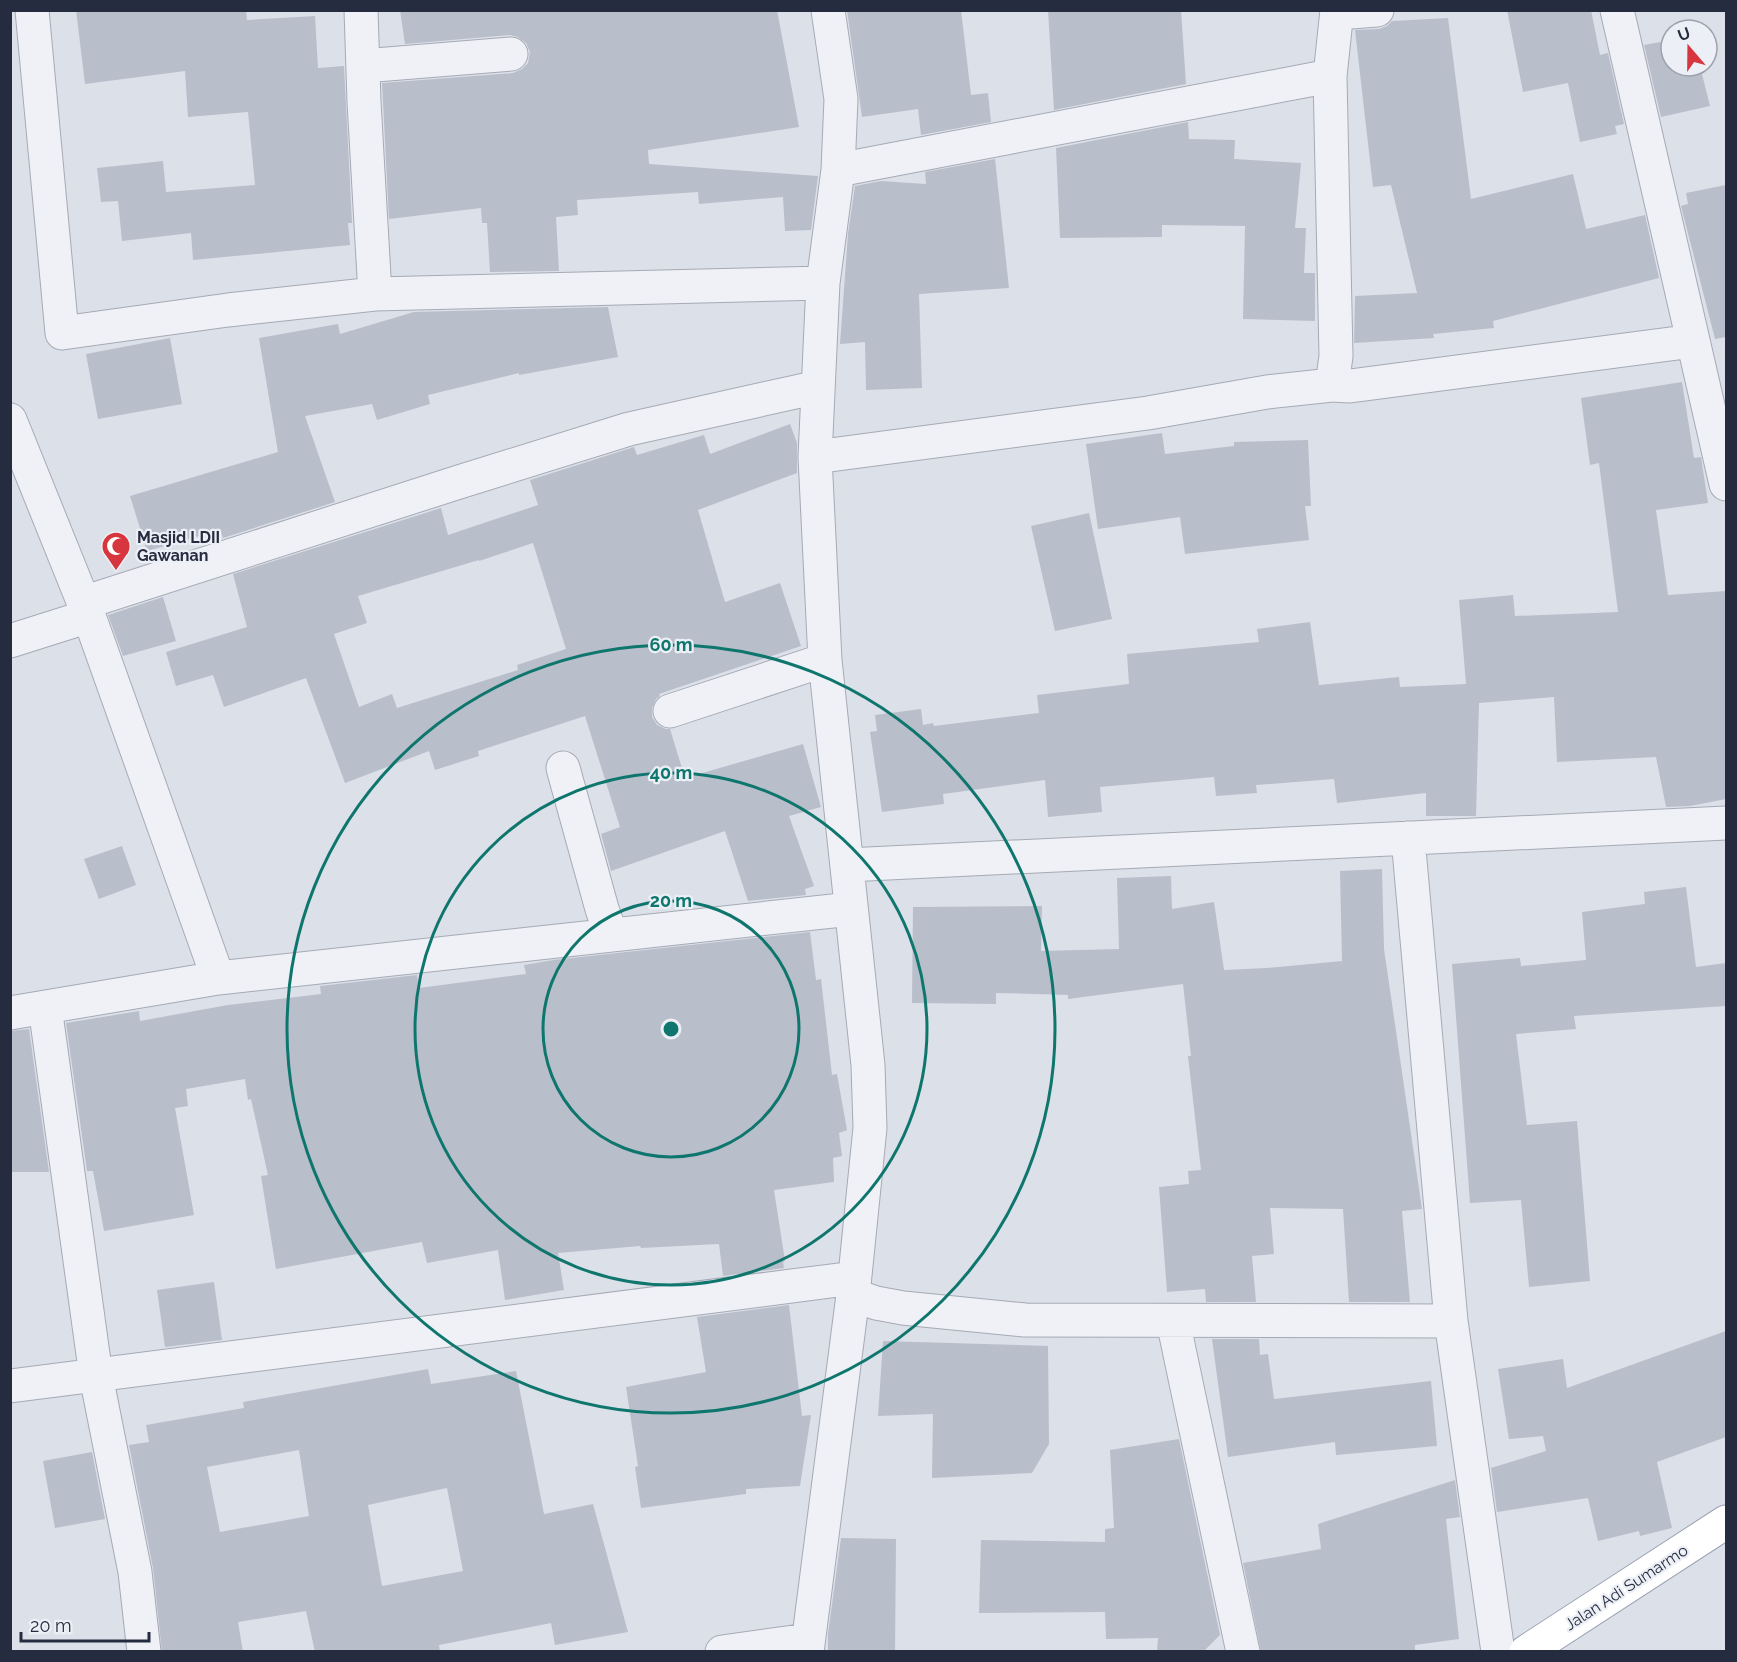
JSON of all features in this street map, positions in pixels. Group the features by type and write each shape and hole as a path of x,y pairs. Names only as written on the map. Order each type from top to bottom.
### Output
{"main road":[{"name":"Jalan Adi Sumarmo","path":"1526,1652 1726,1522"}],"street":[{"path":"32,10 62,333 228,310 375,294 823,283"},
{"path":"362,10 375,294"},
{"path":"722,1652 807,1646 854,1286 870,1128 868,1065 825,660 815,457 823,283 838,170 841,99 828,10"},
{"path":"1332,385 1336,356 1330,76 1337,12 1377,10"},
{"path":"1617,10 1726,484"},
{"path":"363,66 511,54"},
{"path":"838,170 1330,76"},
{"path":"815,457 1148,413 1267,392 1332,385 1350,386 1694,341"},
{"path":"10,641 86,610 459,482 629,429 818,387"},
{"path":"10,420 21,476 86,610 218,978"},
{"path":"670,711 825,660"},
{"path":"563,768 611,935"},
{"path":"847,865 1726,823"},
{"path":"1408,838 1451,1321 1498,1652"},
{"path":"10,1013 218,978 851,909"},
{"path":"45,1007 96,1376 135,1572 144,1652"},
{"path":"10,1386 854,1286 876,1303 903,1308 1025,1320 1451,1321"},
{"path":"1173,1321 1243,1652"}],"building":[{"path":"76,10 246,10 247,20 315,16 318,68 344,66 352,223 348,223 350,245 193,260 191,233 122,241 118,201 101,202 97,168 163,161 166,192 255,185 248,112 188,117 185,71 85,84"},
{"path":"400,10 777,10 799,127 648,150 649,164 818,176 811,230 785,231 783,197 699,204 698,192 577,200 578,215 556,217 559,271 490,272 487,223 482,223 481,208 389,219 382,83 513,73 528,63 530,52 526,43 510,35 405,44"},
{"path":"847,10 961,10 971,95 988,93 991,122 921,135 918,109 862,117"},
{"path":"1048,10 1181,10 1186,84 1054,110"},
{"path":"1507,10 1591,10 1600,55 1608,53 1624,124 1615,126 1617,134 1580,142 1568,83 1523,92"},
{"path":"1448,18 1471,199 1573,174 1586,229 1645,215 1659,278 1493,321 1494,328 1433,334 1434,338 1354,343 1355,296 1417,293 1391,185 1373,187 1355,30 1379,29 1392,21"},
{"path":"1659,42 1659,78 1703,78 1710,106 1661,117 1644,45"},
{"path":"1188,122 1189,139 1235,140 1234,159 1301,163 1295,228 1306,228 1304,273 1315,273 1315,321 1243,319 1245,226 1162,225 1162,237 1060,238 1056,148"},
{"path":"995,159 1009,288 919,294 922,388 866,390 865,342 840,344 848,234 855,186 881,181 926,184 925,172"},
{"path":"1726,185 1726,337 1715,339 1681,206 1688,204 1686,193"},
{"path":"608,307 618,357 519,375 519,373 428,395 430,404 377,420 372,404 305,416 335,502 223,538 220,530 147,551 130,496 278,452 259,338 338,324 340,334 414,312"},
{"path":"170,338 182,404 98,419 86,354"},
{"path":"1682,382 1694,458 1701,457 1708,503 1656,510 1668,595 1726,591 1726,799 1690,806 1666,807 1656,757 1557,762 1554,697 1479,703 1476,816 1426,816 1426,793 1337,803 1334,779 1256,785 1257,793 1216,796 1214,777 1100,787 1102,812 1048,817 1045,780 943,794 944,804 882,812 870,732 877,731 875,715 921,709 923,725 933,723 934,726 1039,713 1037,695 1129,684 1127,654 1259,642 1257,629 1310,622 1319,685 1399,677 1400,687 1466,684 1459,600 1513,595 1515,616 1618,612 1599,463 1590,465 1581,398"},
{"path":"790,424 797,443 797,473 698,510 725,602 780,583 801,646 659,694 652,708 652,717 657,725 670,729 685,778 803,744 821,807 789,816 814,886 805,889 806,895 748,901 725,831 611,871 601,834 620,827 585,716 478,751 479,756 435,770 429,751 345,783 306,678 224,707 213,675 176,686 166,652 247,627 233,574 441,508 448,535 538,505 530,480 634,447 637,455 704,435 710,454","holes":["533,543 566,649 517,665 518,670 397,708 392,694 359,707 334,634 367,623 358,596"]},
{"path":"1162,433 1165,454 1234,446 1234,442 1308,440 1311,506 1305,506 1309,540 1185,554 1180,517 1098,529 1086,444"},
{"path":"1089,513 1112,619 1055,631 1031,526"},
{"path":"163,597 176,641 123,656 108,615"},
{"path":"122,846 136,885 99,899 84,859"},
{"path":"1382,869 1384,949 1422,1209 1402,1211 1410,1302 1349,1302 1343,1209 1270,1208 1274,1254 1252,1256 1256,1302 1206,1302 1205,1289 1167,1292 1159,1187 1189,1184 1188,1171 1201,1170 1188,1056 1191,1056 1183,984 1068,999 1068,995 996,993 996,1004 912,1003 913,907 1042,906 1041,951 1119,949 1117,878 1171,876 1172,909 1214,902 1224,970 1266,968 1342,961 1340,871"},
{"path":"1686,887 1696,967 1726,963 1726,1006 1574,1016 1576,1029 1516,1034 1527,1125 1577,1121 1590,1281 1529,1287 1521,1200 1470,1203 1452,964 1520,958 1521,966 1586,960 1582,912 1645,904 1644,892"},
{"path":"810,932 816,980 821,979 832,1075 837,1074 847,1130 839,1133 842,1156 833,1158 834,1182 774,1190 785,1261 783,1262 784,1268 723,1276 719,1244 641,1248 640,1246 558,1253 564,1290 505,1300 498,1250 427,1263 422,1242 276,1269 261,1176 268,1175 251,1099 248,1100 245,1079 186,1089 188,1106 175,1108 194,1215 104,1231 93,1171 87,1171 66,1023 139,1011 140,1021 228,1005 321,994 320,986 417,975 419,988 526,974 524,965 553,960"},
{"path":"29,1029 49,1172 10,1172 10,1031"},
{"path":"214,1282 222,1340 165,1347 157,1290"},
{"path":"789,1305 802,1416 811,1415 800,1486 746,1489 746,1494 641,1508 635,1467 638,1466 626,1387 706,1372 697,1317"},
{"path":"1726,1331 1726,1437 1657,1462 1672,1528 1640,1536 1639,1531 1598,1541 1588,1498 1497,1512 1491,1468 1546,1451 1543,1436 1509,1439 1498,1369 1563,1359 1567,1388"},
{"path":"1212,1339 1259,1339 1260,1355 1268,1354 1274,1399 1431,1381 1437,1446 1336,1455 1335,1442 1228,1457"},
{"path":"883,1341 1048,1346 1049,1444 1032,1473 932,1478 933,1414 878,1416"},
{"path":"428,1369 431,1384 516,1371 544,1514 593,1504 628,1632 555,1645 551,1623 439,1645 440,1652 315,1652 306,1611 238,1622 243,1652 162,1652 153,1568 129,1445 149,1442 146,1425 244,1408 243,1402","holes":["299,1450 309,1516 220,1532 207,1467","447,1488 463,1571 382,1586 368,1505"]},
{"path":"1179,1439 1220,1635 1203,1652 1157,1652 1158,1638 1106,1639 1105,1612 979,1613 981,1540 1105,1542 1105,1529 1114,1528 1110,1450"},
{"path":"92,1452 105,1519 55,1528 43,1461"},
{"path":"1455,1480 1460,1517 1446,1519 1459,1639 1415,1645 1415,1652 1261,1652 1243,1563 1321,1549 1318,1524"},
{"path":"841,1538 896,1539 895,1652 828,1652 828,1634"}],"place":[{"name":"Masjid LDII Gawanan","path":"116,572"}]}
